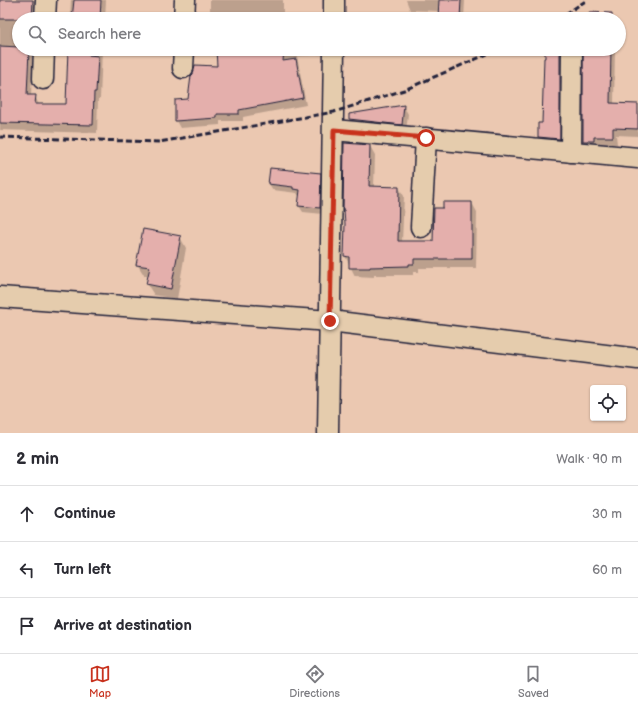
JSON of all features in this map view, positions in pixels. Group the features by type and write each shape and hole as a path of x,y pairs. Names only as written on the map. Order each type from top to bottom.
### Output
{"street":[{"path":"45,12 46,0"},
{"path":"184,12 185,0"},
{"path":"334,0 334,12"},
{"path":"43,79 44,56"},
{"path":"328,433 334,56"},
{"path":"571,152 572,56"},
{"path":"334,130 638,158"},
{"path":"421,227 426,138"},
{"path":"0,298 330,321 638,359"}],"building":[{"path":"0,0 33,0 32,12 12,12 12,19 0,19"},
{"path":"74,0 101,0 100,12 73,12"},
{"path":"439,0 461,0 460,12 438,12"},
{"path":"0,46 12,47 12,56 29,56 27,95 36,95 35,104 66,104 68,56 98,56 96,92 94,92 93,125 0,123"},
{"path":"216,56 283,56 283,61 296,59 303,98 239,110 239,114 217,114 217,118 175,121 175,100 188,99 191,76 195,65 217,66"},
{"path":"545,56 560,56 560,139 538,137 538,123 542,123"},
{"path":"583,56 611,56 610,103 638,104 638,129 613,128 613,137 594,137 594,141 583,141"},
{"path":"404,105 402,125 349,119 349,114"},
{"path":"344,143 370,145 369,186 399,187 398,241 433,241 434,208 443,208 443,202 472,202 472,259 414,259 414,264 409,264 409,266 349,268 349,257 344,256"},
{"path":"270,168 321,173 320,208 298,206 300,190 293,189 293,187 268,184"},
{"path":"143,229 181,236 171,289 146,284 150,267 136,265"}],"railway":[{"path":"569,12 587,0"},
{"path":"0,137 159,142 334,112 404,90 483,56"}],"route":[{"path":"330,321 334,130 426,138"}]}
